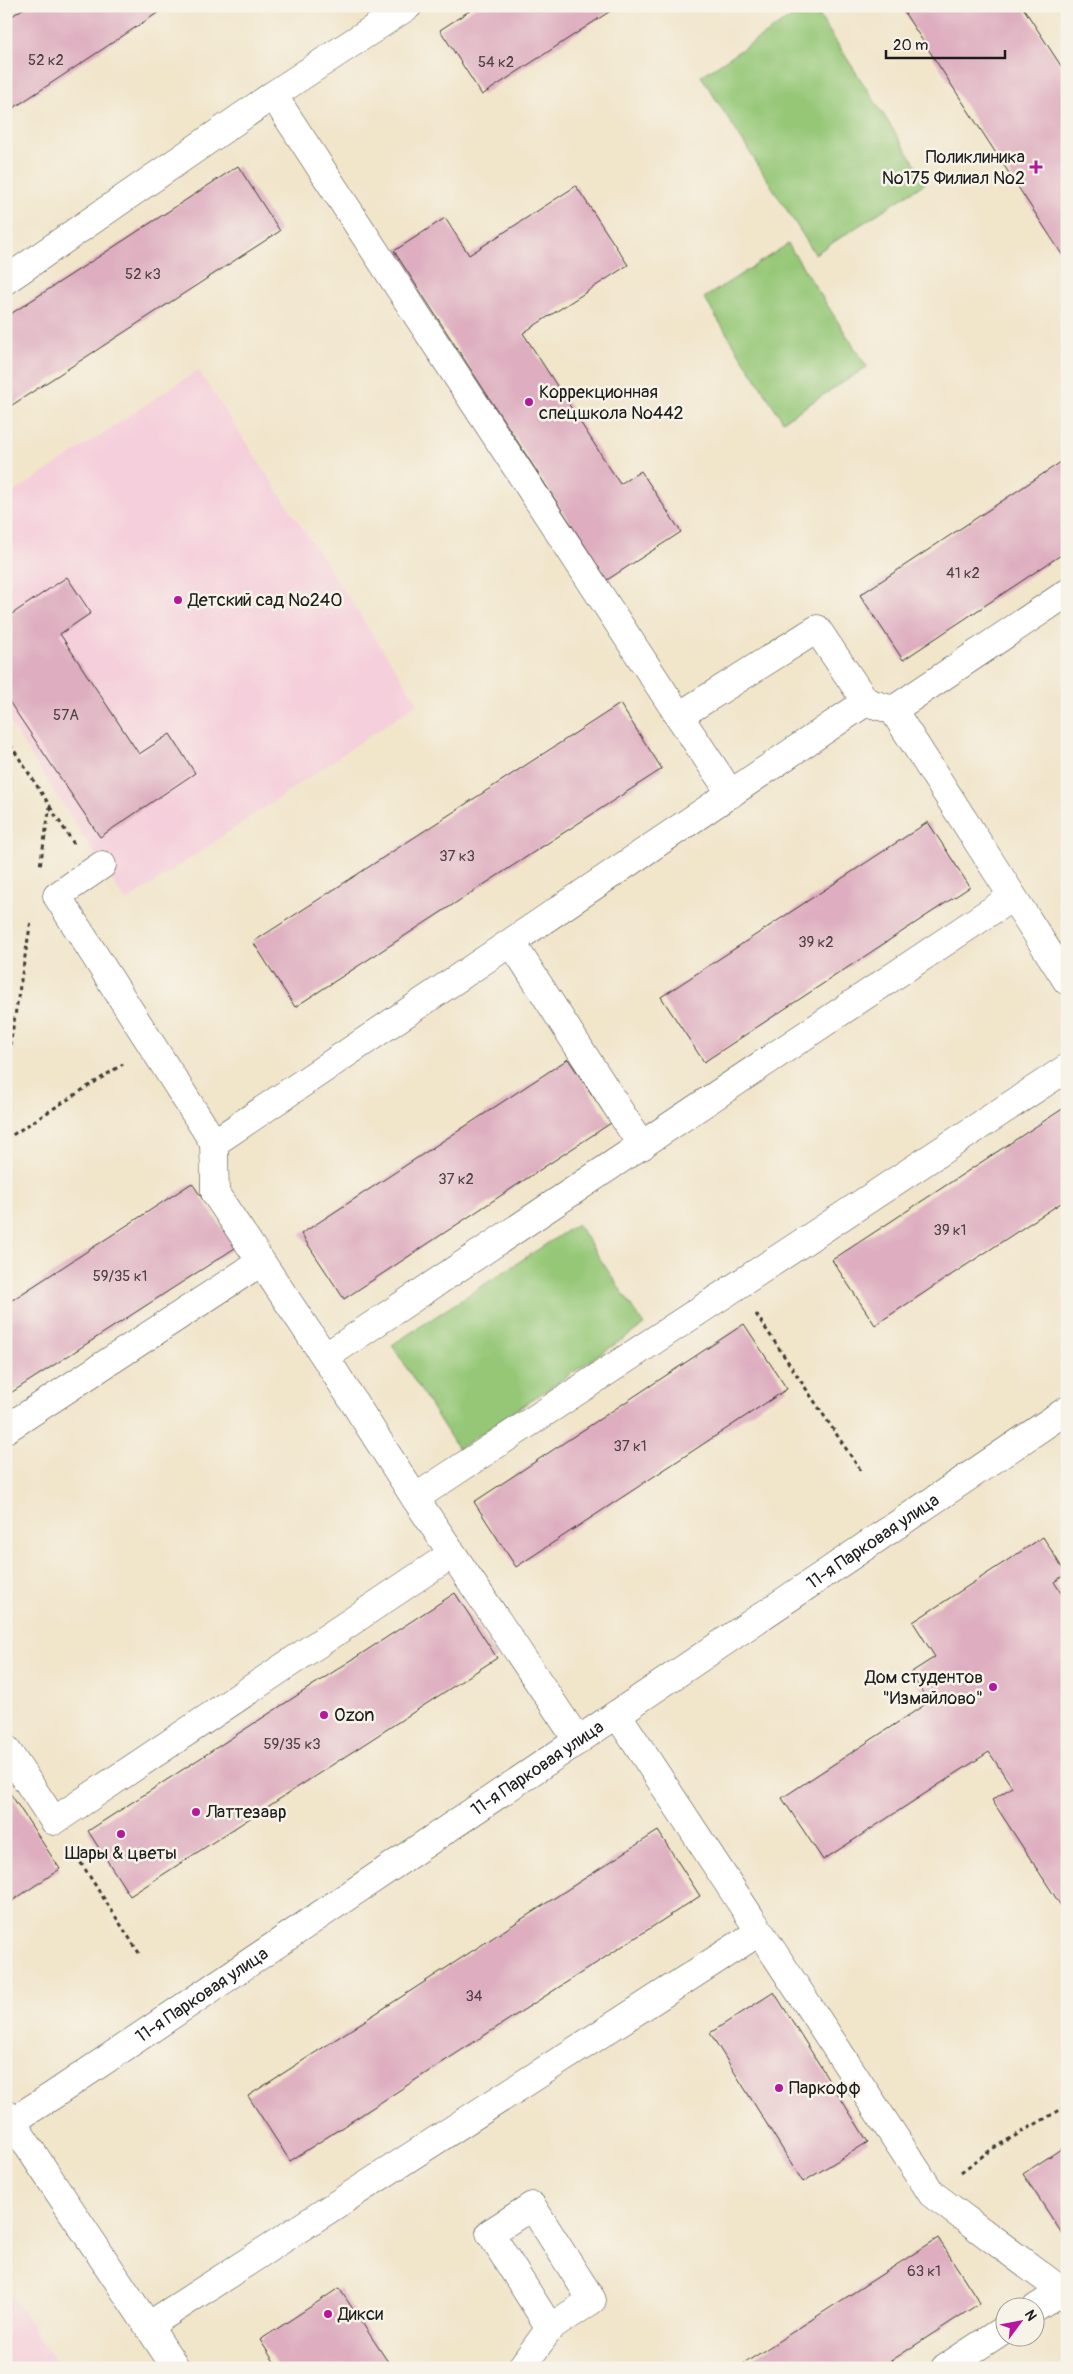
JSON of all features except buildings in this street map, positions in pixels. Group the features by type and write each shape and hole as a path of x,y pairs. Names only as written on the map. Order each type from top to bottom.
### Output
{"street":[{"path":"6,280 273,95 408,6"},
{"path":"273,95 731,794"},
{"path":"893,710 1067,593"},
{"path":"679,716 817,629 866,702 893,710 1067,981"},
{"path":"214,1143 866,702"},
{"path":"97,868 57,896 214,1143 215,1193 325,1357 452,1554 578,1741"},
{"path":"325,1357 1012,897"},
{"path":"512,943 642,1146"},
{"path":"415,1498 1067,1068"},
{"path":"6,1429 261,1262"},
{"name":"11-я Парковая улица","path":"8,2120 578,1741 1067,1410"},
{"path":"6,1749 54,1821 452,1554"},
{"path":"617,1714 932,2194 1065,2292 1046,2302"},
{"path":"148,2326 759,1932"},
{"path":"8,2120 176,2368"},
{"path":"521,2368 550,2328"},
{"path":"945,2368 996,2335"}],"path":[{"path":"1062,68 1067,65"},
{"path":"50,806 97,868"},
{"path":"6,1139 152,1045"},
{"path":"736,1285 861,1471"},
{"path":"54,1821 139,1953"},
{"path":"932,2194 992,2149 1067,2106"}],"shaded area":[{"name":"Детский сад №240","path":"198,370 418,703 126,902 6,717 6,498"},
{"path":"6,2286 59,2368 6,2368"}],"green space":[{"path":"808,6 813,6 927,182 815,254 701,76"},
{"path":"788,244 867,367 783,421 704,298"},
{"path":"577,1224 644,1325 458,1449 392,1345"}],"place":[{"name":"Поликлиника №175 Филиал №2","path":"1036,167"},
{"name":"Коррекционная спецшкола №442","path":"529,402"},
{"name":"Детский сад №240","path":"178,600"},
{"name":"Дом студентов \"Измайлово\"","path":"993,1687"},
{"name":"Ozon","path":"324,1715"},
{"name":"Латтезавр","path":"196,1812"},
{"name":"Шары & цветы","path":"121,1834"},
{"name":"Паркофф","path":"779,2088"},
{"name":"Дикси","path":"328,2314"}]}
